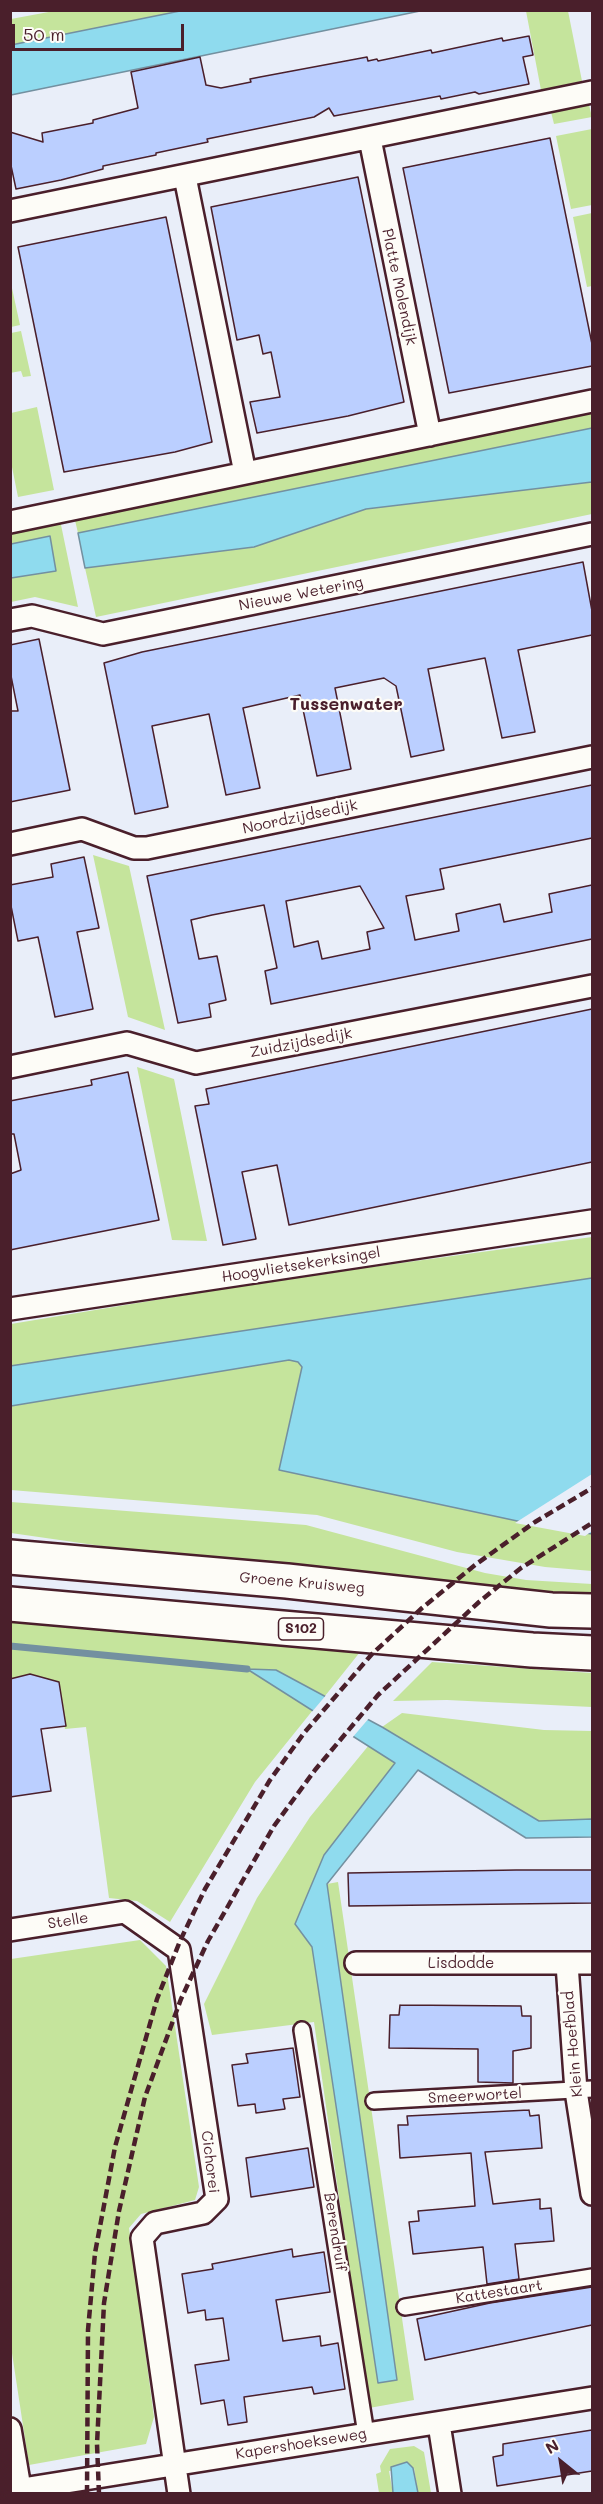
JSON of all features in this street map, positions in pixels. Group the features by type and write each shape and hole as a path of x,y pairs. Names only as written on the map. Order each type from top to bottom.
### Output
{"main road":[{"name":"Groene Kruisweg","path":"10,1557 299,1582 551,1610 592,1611"},
{"name":"S102","path":"10,1604 532,1650 592,1653"}],"street":[{"path":"10,212 591,92"},
{"name":"Platte Molendijk","path":"370,139 430,435"},
{"path":"185,177 245,473"},
{"path":"10,522 592,401"},
{"name":"Nieuwe Wetering","path":"10,620 32,616 103,634 592,534"},
{"name":"Noordzijdsedijk","path":"10,844 82,829 134,848 147,848 592,757"},
{"name":"Zuidzijdsedijk","path":"10,1067 127,1043 196,1063 592,986"},
{"name":"Hoogvlietsekerksingel","path":"10,1310 592,1221"},
{"name":"Stelle","path":"10,1930 125,1912"},
{"name":"Cichorei","path":"125,1912 179,1950 217,2199 204,2213 155,2223 142,2238 174,2464"},
{"name":"Lisdodde","path":"356,1963 592,1963"},
{"name":"Klein Hoefblad","path":"567,1964 584,2090 592,2194"},
{"name":"Berendruif","path":"302,2030 366,2434"},
{"name":"Smeerwortel","path":"374,2101 584,2090"},
{"name":"Kattestaart","path":"405,2307 592,2277"},
{"name":"Kapershoekseweg","path":"17,2491 592,2398"},
{"path":"440,2424 450,2493"},
{"path":"10,2429 17,2491"},
{"path":"174,2464 179,2493"}],"green space":[{"path":"54,11 180,11 11,45 11,19"},
{"path":"526,11 568,11 582,81 541,90"},
{"path":"588,101 592,117 554,124 550,108"},
{"path":"592,129 592,205 571,209 556,136"},
{"path":"592,213 592,286 587,287 573,217"},
{"path":"10,279 20,325 11,327 10,327"},
{"path":"21,331 31,376 23,377 21,371 10,373 11,333"},
{"path":"37,407 54,490 18,497 11,462 11,413"},
{"path":"592,411 592,428 78,533 74,516"},
{"path":"592,482 592,514 96,617 85,568 254,547 366,509"},
{"path":"60,520 78,607 35,597 11,602 10,578 56,571 50,536 11,544 11,530"},
{"path":"93,855 129,866 165,1030 128,1017"},
{"path":"137,1067 174,1079 207,1241 172,1240"},
{"path":"592,1237 592,1278 11,1366 11,1324 276,1280"},
{"path":"289,1360 298,1362 302,1366 280,1470 550,1528 592,1534 592,1571 545,1567 457,1552 317,1515 11,1490 11,1406"},
{"path":"11,1502 306,1525 485,1573 526,1580 592,1584 592,1596 520,1592 185,1558 11,1533"},
{"path":"10,1615 364,1647 325,1696 276,1670 248,1669 313,1710 255,1782 170,1922 137,1901 109,1898 86,1727 65,1729 58,1687 11,1683"},
{"path":"432,1662 592,1673 592,1707 447,1700 393,1701"},
{"path":"402,1713 544,1730 592,1731 592,1819 539,1821 508,1804 382,1727"},
{"path":"369,1745 395,1763 324,1855 295,1924 312,1947 378,2383 397,2380 327,1884 338,1882 414,2400 369,2408 314,2022 212,2035 204,2004 257,1898 310,1817"},
{"path":"140,1940 166,1966 199,2187 195,2200 141,2214 129,2228 154,2417 146,2444 29,2465 10,2340 11,1959"},
{"path":"414,2446 424,2452 431,2493 418,2493 414,2468 389,2471 393,2493 379,2493 376,2474 381,2472 380,2466 390,2449"}],"water":[{"path":"180,11 420,11 11,95 11,45"},
{"path":"592,428 592,482 366,509 254,547 85,568 78,533"},
{"path":"50,536 56,571 11,578 11,544"},
{"path":"592,1278 592,1534 550,1528 279,1470 302,1367 298,1362 289,1360 11,1406 10,1366"},
{"path":"247,1669 276,1670 382,1727 539,1821 592,1819 592,1837 526,1838 418,1770 327,1884 397,2380 378,2383 312,1947 295,1924 324,1855 395,1763"},
{"path":"407,2462 413,2468 418,2493 393,2493 391,2467"}],"pier":[{"path":"592,1474 592,1531 585,1536 515,1523"},
{"path":"327,1694 370,1717 352,1738 311,1713"}],"building":[{"path":"529,36 533,55 523,57 529,84 479,94 475,92 441,99 440,96 334,116 329,108 314,117 207,139 208,142 103,166 103,169 61,180 16,189 10,161 10,132 43,142 42,133 93,123 93,120 138,108 131,72 200,57 206,85 221,88 251,82 250,79 367,57 368,61 377,59 378,61 431,50 432,53 502,38 503,41"},
{"path":"550,138 592,344 592,366 449,393 403,168"},
{"path":"358,177 404,402 348,416 257,433 250,402 280,397 271,352 263,354 259,335 237,340 211,207"},
{"path":"166,217 212,442 175,452 64,472 18,247"},
{"path":"583,562 592,611 592,635 518,650 535,732 502,738 485,658 428,669 444,750 411,757 396,686 384,678 335,688 351,769 317,776 300,695 243,708 260,788 226,795 209,714 152,726 168,807 135,814 104,663 142,652"},
{"path":"39,639 70,790 10,802 10,711 18,711 10,671 10,645"},
{"path":"592,785 592,838 440,869 444,889 406,896 415,940 459,931 456,914 500,904 504,922 552,912 549,894 592,885 592,939 271,1004 265,971 277,968 264,905 212,915 191,920 199,959 217,956 226,1000 209,1004 211,1017 178,1023 147,876","holes":["360,886 384,928 367,932 370,949 322,959 318,941 294,947 286,901"]},
{"path":"84,857 99,928 77,932 93,1009 55,1017 38,937 18,941 10,901 10,885 53,877 51,864"},
{"path":"592,1009 592,1162 289,1225 277,1165 242,1172 256,1239 223,1245 195,1106 209,1104 206,1089"},
{"path":"128,1072 159,1220 10,1250 10,1174 21,1170 14,1134 10,1134 10,1101 92,1085 91,1080"},
{"path":"30,1674 59,1682 66,1726 41,1729 51,1791 10,1797 10,1679"},
{"path":"592,1870 592,1903 349,1906 348,1873"},
{"path":"400,2005 521,2006 522,2016 531,2016 531,2048 513,2051 513,2083 478,2082 478,2049 389,2048 390,2015 399,2015"},
{"path":"293,2048 300,2097 283,2099 285,2109 256,2113 255,2104 238,2106 232,2065 248,2063 246,2054"},
{"path":"529,2110 530,2116 539,2115 542,2148 485,2152 493,2204 540,2199 540,2209 551,2208 554,2241 515,2244 519,2279 487,2284 483,2247 413,2254 409,2222 419,2221 418,2211 475,2206 471,2153 400,2158 398,2125 408,2125 407,2116"},
{"path":"308,2148 314,2187 251,2197 246,2158"},
{"path":"292,2249 293,2257 324,2252 330,2292 276,2300 283,2341 320,2336 321,2346 338,2343 345,2389 314,2394 312,2387 244,2397 247,2422 228,2425 224,2400 201,2404 195,2365 229,2360 223,2318 206,2320 205,2310 188,2313 182,2274 213,2269 212,2264"},
{"path":"592,2287 592,2325 425,2360 417,2319 490,2303"},
{"path":"592,2430 592,2471 497,2486 493,2457 503,2455 503,2444"}],"waterway":[{"path":"10,1646 247,1669"}],"railway":[{"path":"87,2494 88,2330 95,2253 115,2147 157,1999 180,1941 205,1889 270,1780 304,1733 372,1654 422,1608 475,1565 535,1522 592,1488"},
{"path":"99,2494 97,2444 104,2303 119,2211 145,2097 181,1999 208,1941 274,1826 315,1770 378,1695 479,1602 521,1568 592,1523"}],"district":[{"name":"Tussenwater","path":"346,704"}]}
